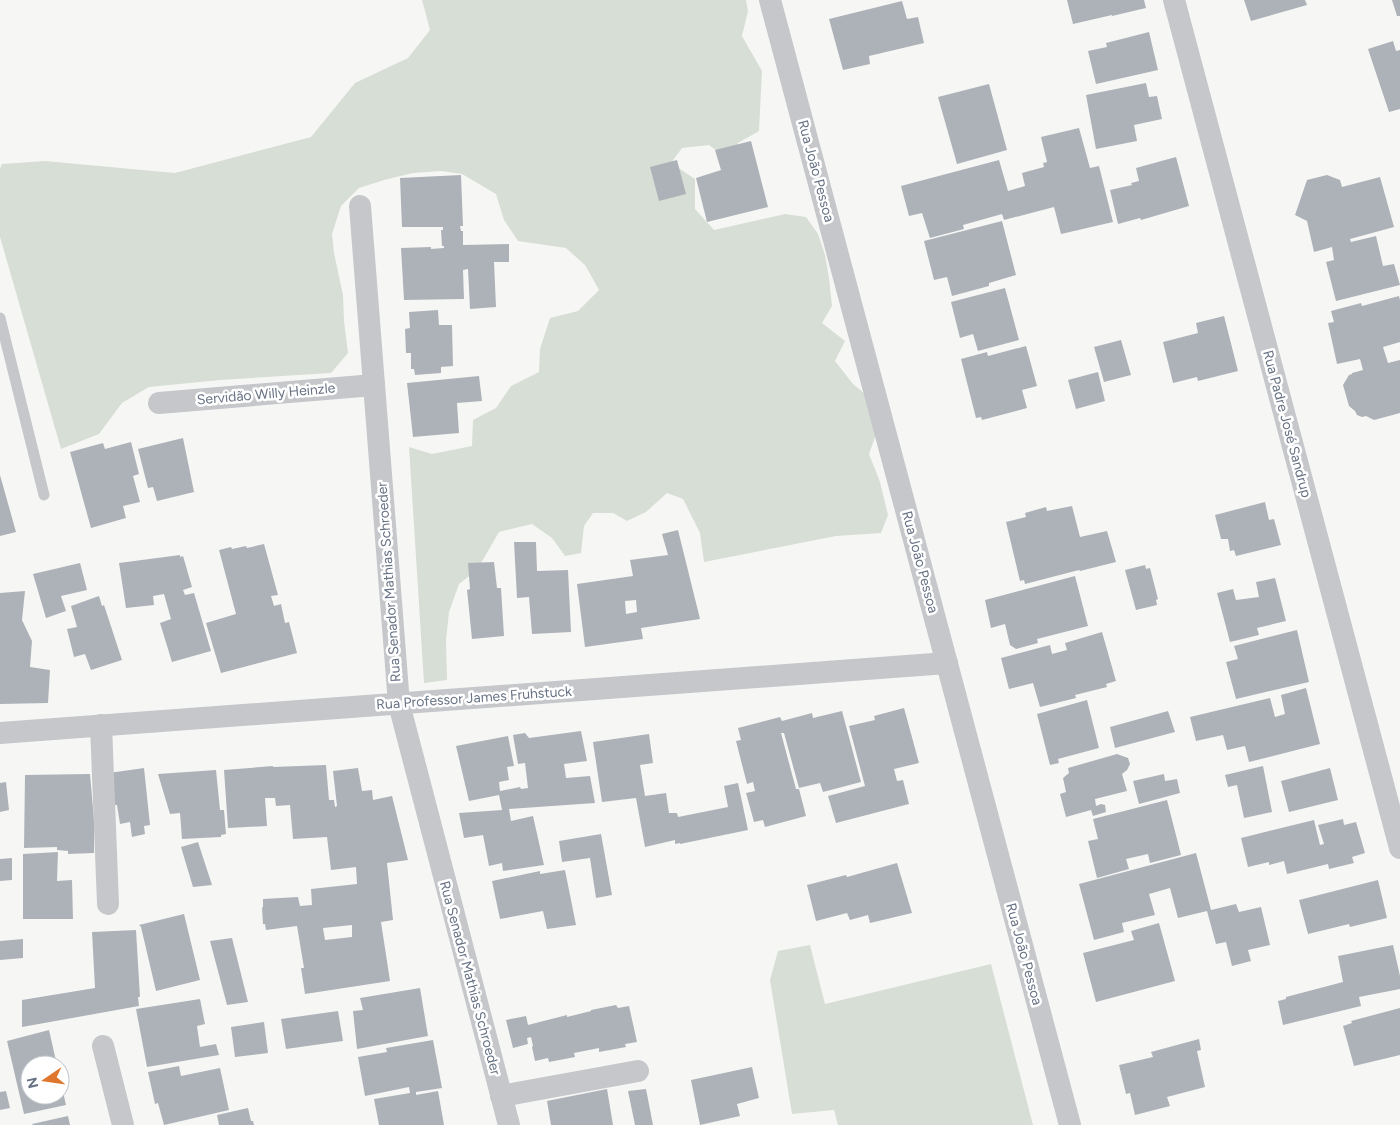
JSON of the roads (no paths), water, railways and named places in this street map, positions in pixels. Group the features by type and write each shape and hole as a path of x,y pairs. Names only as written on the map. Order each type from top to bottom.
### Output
{"street":[{"name":"Rua João Pessoa","path":"770,0 1070,1125"},
{"name":"Rua Padre José Sandrup","path":"1174,0 1400,848"},
{"name":"Rua Senador Mathias Schroeder","path":"360,206 399,704 509,1125"},
{"name":"Servidão Willy Heinzle","path":"159,403 374,385"},
{"name":"Rua Professor James Fruhstuck","path":"0,733 947,663"},
{"path":"101,726 108,904"},
{"path":"103,1046 123,1125"},
{"path":"501,1096 638,1071"}],"lane":[{"path":"0,318 44,495"}]}
